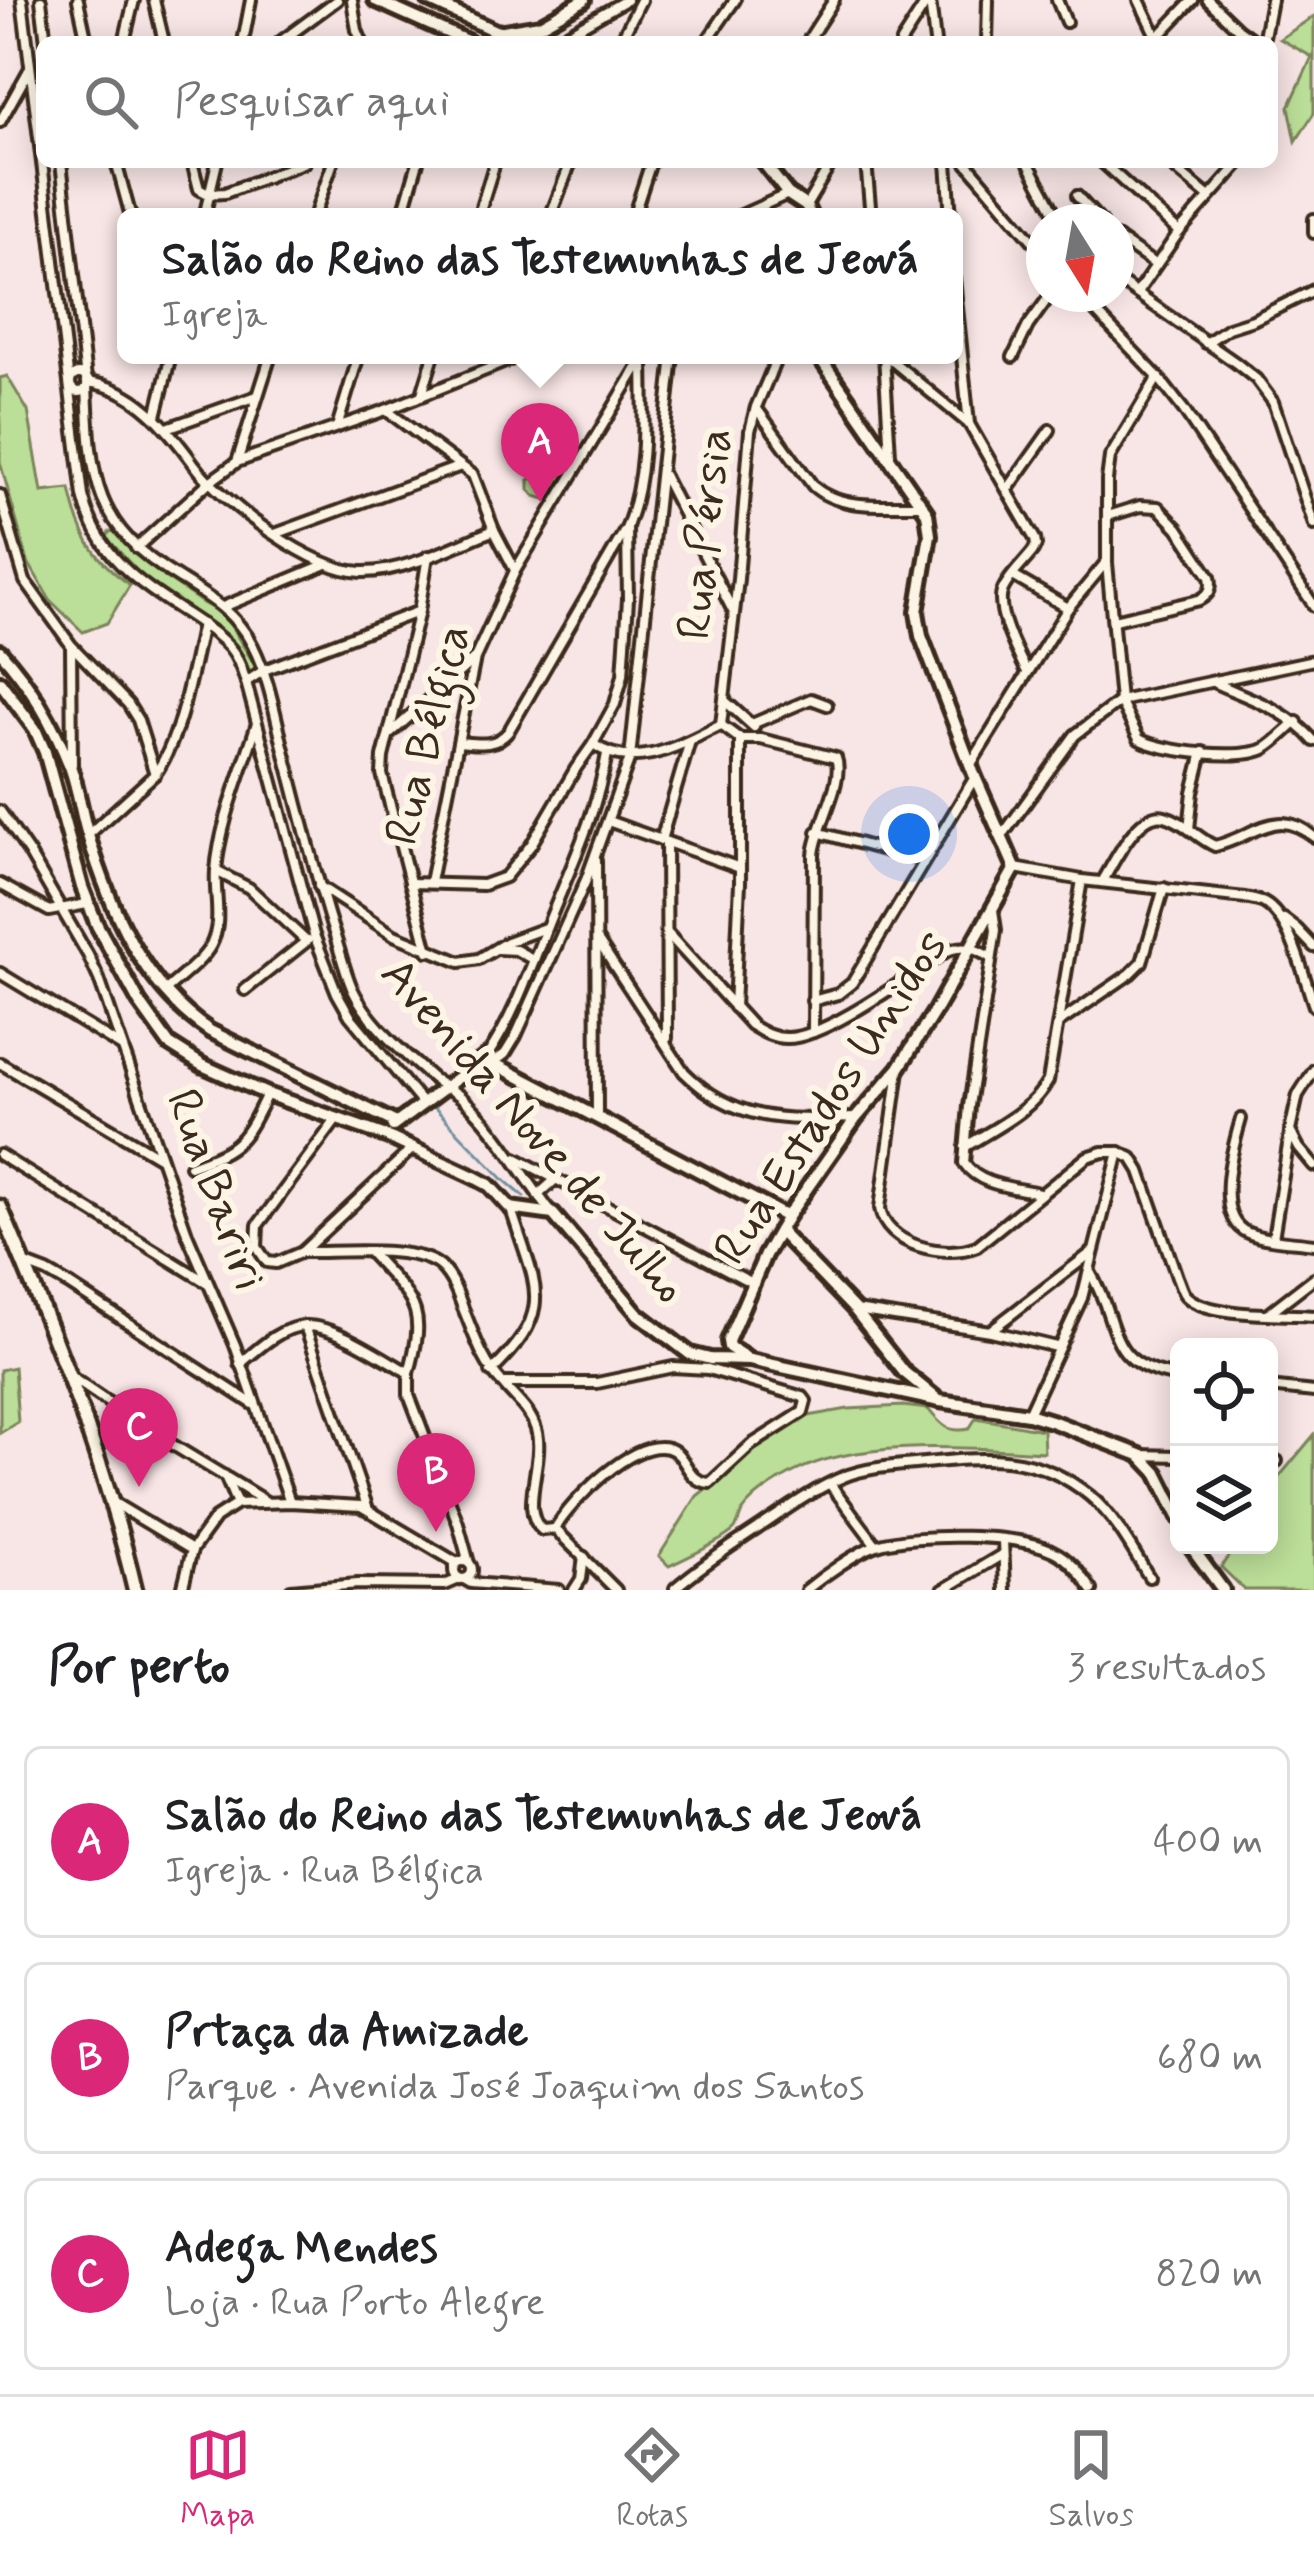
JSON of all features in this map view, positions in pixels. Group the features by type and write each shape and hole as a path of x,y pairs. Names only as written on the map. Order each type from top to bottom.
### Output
{"main road":[{"path":"375,0 448,36"},
{"path":"428,0 504,36"},
{"path":"525,36 584,0"},
{"path":"488,36 493,30 539,25"},
{"path":"768,168 804,208"},
{"path":"824,364 930,523 917,620 975,777 1015,868"},
{"path":"0,651 37,698 73,774 105,883 144,967 162,991 185,1015 210,1031 395,1123"},
{"path":"0,682 35,729 45,752 88,904 123,976 169,1044 267,1094 386,1136 490,1185 510,1208 553,1214"},
{"name":"Rua Estados Unidos","path":"750,1360 728,1341 765,1255 856,1118 899,1068 1015,868"},
{"path":"123,976 136,978 144,967"},
{"path":"139,1002 146,991 162,991"},
{"path":"386,1136 422,1103 490,1059 787,1217"},
{"path":"0,1207 76,1395 112,1502 134,1590 145,1590"},
{"name":"Avenida Nove de Julho","path":"553,1214 638,1314 682,1350 709,1364 750,1360 940,1401 1028,1414 1140,1455"},
{"path":"779,1231 855,1310 904,1372 940,1401"},
{"path":"891,1391 903,1381 904,1372"},
{"path":"1140,1455 1170,1496"},
{"path":"1196,1554 1222,1590"}],"street":[{"name":"Avenida Nove de Julho","path":"22,0 36,119"},
{"path":"41,0 45,36"},
{"path":"78,0 86,36"},
{"path":"243,36 251,0"},
{"path":"288,36 337,0"},
{"path":"352,0 360,36"},
{"path":"563,36 626,0"},
{"path":"623,36 641,0"},
{"path":"710,36 735,0"},
{"path":"811,36 834,0"},
{"path":"905,36 929,0"},
{"path":"929,0 933,36"},
{"path":"987,36 988,0"},
{"path":"1057,0 1066,22"},
{"path":"1139,0 1156,36"},
{"path":"1162,36 1193,0"},
{"path":"1208,0 1249,36"},
{"path":"1261,36 1271,0"},
{"path":"125,36 133,5 156,5 163,36"},
{"path":"0,122 30,69"},
{"name":"Avenida Nove de Julho","path":"42,168 82,496 90,521 112,557 234,652 246,682 310,938 342,1005 422,1103"},
{"path":"62,168 87,382 90,452 99,494 136,548 237,462 386,410 497,364"},
{"path":"118,168 129,208"},
{"path":"194,168 200,189 208,194 225,193 290,168"},
{"path":"206,208 215,168"},
{"path":"317,208 331,168"},
{"path":"405,208 416,168"},
{"path":"481,208 493,168"},
{"path":"553,208 569,168"},
{"path":"636,208 649,168"},
{"path":"810,208 829,168"},
{"path":"867,168 870,208"},
{"path":"947,168 950,208"},
{"path":"971,168 1026,233"},
{"path":"1031,168 1050,204"},
{"path":"1109,168 1179,232"},
{"path":"1174,168 1208,196"},
{"path":"1137,293 1179,232 1235,168"},
{"path":"757,208 788,194"},
{"path":"1077,196 1085,204"},
{"path":"1314,219 1314,233"},
{"path":"1134,250 1156,265"},
{"path":"1206,343 1228,328 1314,290"},
{"path":"1134,291 1266,389 1314,526"},
{"path":"1013,358 1038,312"},
{"path":"1095,312 1183,409 1313,606"},
{"path":"156,416 169,364"},
{"path":"237,462 268,364"},
{"path":"337,427 356,364"},
{"path":"422,394 431,364"},
{"name":"Rua Bélgica","path":"430,881 475,658 515,571 638,364"},
{"path":"460,742 488,744 508,732 627,527 638,490 645,427 643,364"},
{"path":"490,1059 506,1054 511,1046 596,856 630,758 672,364"},
{"name":"Rua Pérsia","path":"721,725 750,431 774,364"},
{"path":"885,364 890,459"},
{"path":"896,364 969,424 1036,545 1003,590 1009,633 1027,671"},
{"path":"963,364 969,424"},
{"path":"70,383 75,375 83,375 87,382"},
{"path":"1158,377 1110,457 1107,480 1107,561 1120,701 1139,740 1158,747 1239,756 1266,748 1297,722"},
{"path":"87,382 110,386 156,416 208,483 254,520 325,564 366,572 428,556 494,530"},
{"path":"622,392 644,392"},
{"path":"167,428 258,395"},
{"path":"756,407 823,495 838,501 922,506"},
{"path":"386,410 473,475 515,571"},
{"path":"1008,489 1050,430"},
{"path":"275,534 463,465"},
{"path":"662,474 733,611"},
{"path":"0,495 25,581 71,645 128,704 155,774"},
{"path":"1108,516 1140,506 1158,507 1178,528 1212,585 1198,600 1114,620"},
{"path":"410,883 483,885 505,877 523,857 593,745 621,686 628,599 627,527"},
{"name":"Avenida Nove de Julho","path":"136,548 223,607 246,633 264,670 319,886 360,1003 411,1059 460,1096 515,1157 553,1214"},
{"path":"428,556 383,757 383,782 428,951"},
{"path":"970,764 1068,608 1107,561"},
{"path":"606,564 627,562"},
{"path":"223,607 325,564"},
{"path":"1013,577 1068,608"},
{"path":"1303,590 1314,582"},
{"path":"246,682 264,670 419,611"},
{"path":"88,835 155,774 168,753 202,624"},
{"path":"71,645 73,774"},
{"path":"1002,836 1075,735 1120,701 1214,683 1314,656"},
{"path":"391,734 475,658"},
{"path":"1214,683 1285,714 1314,741"},
{"path":"752,724 811,700 827,705"},
{"path":"724,701 752,724 761,739"},
{"path":"162,991 202,957 216,933 216,871 256,725"},
{"path":"593,745 607,754 630,758 659,752 721,725 740,739 761,739 834,756 839,770 814,855 813,1032"},
{"path":"734,1006 740,739"},
{"path":"667,1043 664,841 690,740"},
{"path":"1189,829 1203,752"},
{"path":"490,1059 597,801 607,754"},
{"path":"812,1001 845,991 860,973 975,777"},
{"name":"Rua Bariri","path":"0,811 93,965 290,1502"},
{"path":"1102,882 1147,818 1165,816 1215,846 1282,822 1295,824 1314,837"},
{"path":"608,821 740,868"},
{"path":"818,832 924,861"},
{"path":"596,856 597,1117"},
{"path":"1015,868 1245,898 1269,907 1314,946"},
{"path":"216,871 249,888 310,938 244,990"},
{"path":"964,1148 1023,1110 1048,1081 1082,880"},
{"path":"0,884 49,910 88,904"},
{"path":"319,886 394,935 460,962 479,959 546,928"},
{"path":"1059,1023 1142,962 1164,888"},
{"path":"992,910 996,930 964,1163 975,1176 991,1183 1040,1193"},
{"path":"1278,915 1314,1006"},
{"path":"668,934 751,1025 765,1034 787,1038 832,1025 958,946 972,946 991,958"},
{"path":"598,941 684,1072 699,1087 728,1105 778,1119 856,1118"},
{"path":"495,949 516,950 534,960"},
{"path":"0,973 124,1048"},
{"path":"860,973 872,999"},
{"path":"0,1063 160,1158"},
{"path":"899,1068 880,1208 883,1222 895,1235 931,1249 968,1250 1088,1157 1119,1152 1132,1158 1140,1171 1183,1293 1203,1305 1314,1316"},
{"path":"1273,1238 1298,1095 1314,1070"},
{"path":"190,1166 224,1155 241,1141 267,1094"},
{"path":"1241,1119 1229,1162 1228,1188 1230,1208 1242,1230 1314,1244"},
{"path":"336,1120 259,1225 257,1247 267,1262 302,1252 370,1252 421,1256 442,1268 491,1372 529,1412 537,1431 533,1521 542,1530 555,1529 616,1590"},
{"path":"1290,1131 1314,1166"},
{"path":"302,1252 412,1148"},
{"path":"1028,1414 1074,1316 1119,1152"},
{"path":"0,1155 208,1283"},
{"path":"515,1157 754,1284"},
{"path":"538,1195 556,1180"},
{"path":"491,1372 517,1347 536,1307 510,1208"},
{"path":"291,1590 445,1585 461,1570 461,1533 409,1395 417,1312 370,1252"},
{"path":"990,1330 1091,1253"},
{"path":"24,1264 68,1284 254,1405"},
{"path":"1089,1271 1132,1362 1144,1370 1170,1375"},
{"path":"1269,1313 1314,1278"},
{"path":"855,1310 990,1330 1056,1347"},
{"path":"240,1364 280,1334 305,1326 343,1336 409,1373"},
{"path":"305,1326 367,1508"},
{"path":"673,1367 682,1350"},
{"path":"502,1382 597,1383 709,1364 803,1397 806,1407 798,1416 742,1451 710,1483 696,1479 669,1448 650,1450 629,1458 588,1487 555,1529"},
{"path":"69,1376 266,1502"},
{"path":"1278,1388 1314,1392"},
{"path":"76,1395 94,1395"},
{"path":"1140,1455 1170,1456"},
{"path":"664,1590 677,1589 726,1548 847,1475 973,1457 1017,1460 1044,1468 1092,1497 1149,1577"},
{"path":"224,1474 237,1504"},
{"path":"829,1484 876,1545"},
{"path":"112,1502 192,1550"},
{"path":"182,1590 192,1550 215,1518 237,1504 266,1502 346,1503 367,1508 435,1548 471,1583 559,1590"},
{"path":"806,1590 876,1545 961,1535 1036,1544 1073,1566 1092,1590"},
{"path":"1003,1540 1005,1590"},
{"path":"943,1590 1003,1554"},
{"path":"574,1590 584,1556"}],"green space":[{"path":"1314,16 1314,113 1296,141 1289,107 1312,57 1280,39"},
{"path":"7,376 28,411 42,492 70,489 89,543 130,585 107,623 83,632 50,600 28,562 0,462 0,378"},
{"path":"560,451 576,458 548,500 535,496 529,480 545,473"},
{"path":"115,531 132,552 162,575 223,613 256,667 250,672 236,645 148,583 107,538"},
{"path":"14,1367 18,1422 0,1433 0,1370"},
{"path":"903,1406 928,1409 955,1430 969,1429 976,1418 1043,1430 1044,1452 916,1448 820,1461 773,1484 742,1512 735,1529 714,1544 669,1566 659,1556 697,1496 803,1417"},
{"path":"1314,1435 1314,1590 1245,1590 1221,1567 1230,1554 1278,1554 1278,1478"}],"waterway":[{"path":"433,1106 524,1197"}],"place":[{"name":"Salão do Reino das Testemunhas de Jeová","path":"540,502"},
{"name":"Adega Mendes","path":"139,1487"},
{"name":"Prtaça da Amizade","path":"436,1532"}]}
